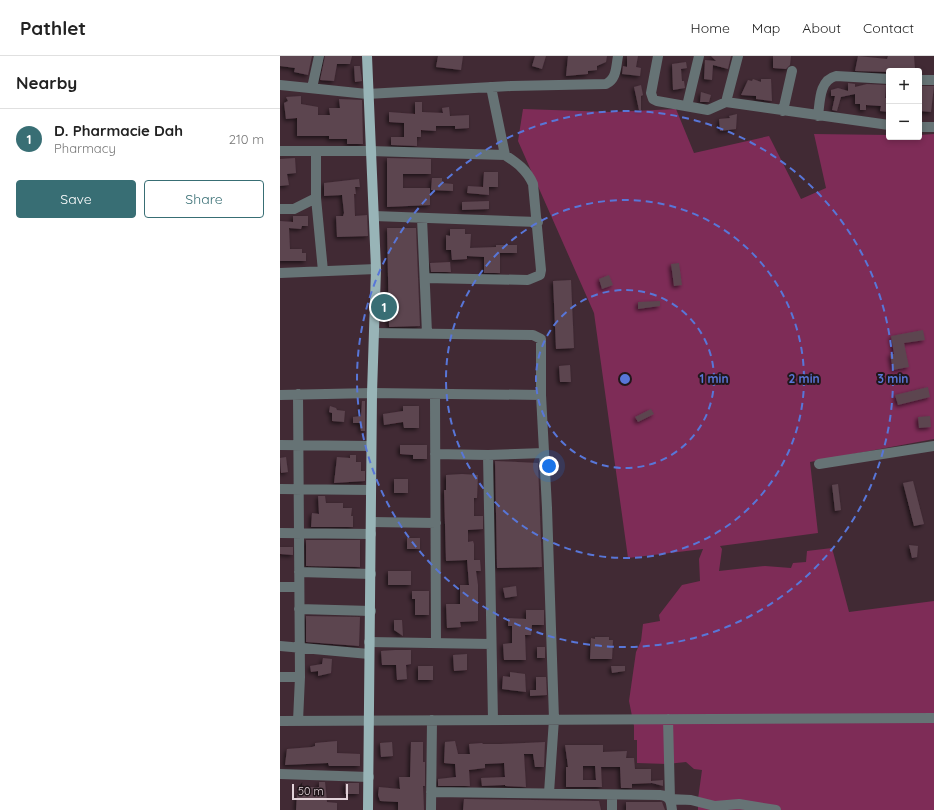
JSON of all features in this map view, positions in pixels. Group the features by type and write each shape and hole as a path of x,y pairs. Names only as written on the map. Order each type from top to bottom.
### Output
{"main road":[{"path":"366,56 376,269 371,446 371,611 369,642 370,720 368,810"}],"street":[{"path":"312,88 319,56"},
{"path":"280,85 367,94 491,87 606,84 611,82 615,76 618,56"},
{"path":"658,56 651,93 653,98 657,101 708,110 726,102 886,125"},
{"path":"687,106 699,56"},
{"path":"726,102 738,56"},
{"path":"783,111 792,71"},
{"path":"818,116 824,85 830,78 836,76 886,79"},
{"path":"922,80 934,80"},
{"path":"491,87 505,155"},
{"path":"922,127 934,127"},
{"path":"280,151 370,151 505,155 520,166 529,175 535,194 542,270 540,275 536,278 528,280 425,278"},
{"path":"316,152 316,198 323,271"},
{"path":"280,209 294,209 316,198"},
{"path":"374,216 538,222"},
{"path":"422,218 427,333"},
{"path":"280,273 376,269"},
{"path":"374,333 538,336 541,339 540,395 544,453 554,719 549,793"},
{"path":"280,395 372,393 434,395 540,395"},
{"path":"298,394 300,587 300,677 298,721"},
{"path":"434,395 436,643"},
{"path":"280,445 371,446"},
{"path":"819,464 934,446"},
{"path":"435,454 488,455 544,453"},
{"path":"488,455 493,720"},
{"path":"280,489 371,490"},
{"path":"371,522 436,523"},
{"path":"280,533 299,532 371,534"},
{"path":"299,572 371,574"},
{"path":"280,587 300,587"},
{"path":"299,609 371,611"},
{"path":"369,642 492,644"},
{"path":"280,646 369,654"},
{"path":"280,677 300,677"},
{"path":"280,721 934,718"},
{"path":"668,719 670,799 672,810"},
{"path":"431,810 432,720"},
{"path":"280,774 369,777"},
{"path":"431,792 660,795 667,796 670,799 691,800 715,806 739,804 776,810"},
{"path":"612,795 612,810"}],"shaded area":[{"path":"523,109 611,112 676,109 694,153 769,136 801,199 826,188 814,134 886,135 886,140 922,140 922,135 934,134 934,439 810,462 818,533 720,546 722,549 719,571 765,566 791,568 793,563 806,562 807,551 832,548 849,612 934,601 934,810 698,810 702,770 694,769 686,762 667,764 637,763 637,740 634,740 634,726 629,701 636,652 641,641 643,624 660,621 659,615 682,585 700,581 699,559 703,549 628,558 594,313 518,141"}],"building":[{"path":"280,56 312,56 308,75 294,72 295,68 280,66"},
{"path":"325,56 352,56 350,64 337,64 334,81 320,80"},
{"path":"438,56 463,56 461,70 436,67"},
{"path":"535,56 546,56 542,69 532,66"},
{"path":"568,56 607,56 606,62 597,66 597,70 588,71 588,74 566,76"},
{"path":"627,56 638,56 636,67 641,68 640,76 622,74 623,66 627,67"},
{"path":"711,56 731,56 728,69 713,65 712,80 704,79 705,60 716,61"},
{"path":"773,56 791,56 790,65 786,69 773,68"},
{"path":"858,56 887,59 888,56 914,56 915,68 886,68 886,72 855,71"},
{"path":"686,62 687,68 681,69 682,81 684,81 685,88 673,90 672,64"},
{"path":"354,66 360,66 362,81 355,82"},
{"path":"753,79 761,82 761,79 771,79 772,101 756,99 756,96 741,95 748,80 752,81"},
{"path":"848,83 855,84 855,87 867,84 886,85 886,112 880,111 881,106 866,105 866,110 860,110 860,104 855,104 855,94 841,97 837,111 832,110 835,96 831,96 831,90 838,88 848,91"},
{"path":"641,85 643,95 641,96 641,110 639,110 634,87"},
{"path":"922,86 934,86 931,112 922,111"},
{"path":"701,92 711,95 709,102 700,102"},
{"path":"301,96 301,104 318,107 318,115 330,115 329,108 340,108 339,99 362,100 363,144 347,144 347,139 329,139 329,136 297,136 297,118 286,119 284,103 288,101 286,97"},
{"path":"415,102 422,102 422,112 443,113 442,108 449,107 450,116 469,115 469,128 455,129 455,126 436,126 436,131 421,130 421,137 417,137 417,146 391,145 391,137 404,137 404,123 389,122 389,112 415,114"},
{"path":"737,114 736,129 720,131 719,119 730,118 729,116"},
{"path":"295,158 296,173 287,174 289,185 280,186 280,159"},
{"path":"387,158 431,159 431,174 403,174 403,188 430,188 430,205 387,207"},
{"path":"484,172 498,172 498,187 489,187 489,195 467,193 468,186 483,187"},
{"path":"432,178 442,178 442,183 453,184 453,191 431,190"},
{"path":"359,179 360,187 355,187 356,194 354,194 355,216 367,215 368,236 337,237 336,216 343,216 344,213 342,195 324,196 324,183"},
{"path":"489,201 489,209 462,210 462,202"},
{"path":"293,216 308,216 308,226 302,226 301,229 289,228 290,249 302,249 302,253 306,253 306,261 280,261 280,221 293,222"},
{"path":"387,228 416,228 420,326 389,327"},
{"path":"450,229 465,229 465,234 471,234 470,248 496,247 496,245 517,245 517,253 500,253 500,273 484,273 484,257 467,256 467,259 452,260 451,250 446,250 446,235 450,236"},
{"path":"450,262 451,272 431,272 430,263"},
{"path":"679,263 682,285 674,286 671,264"},
{"path":"609,275 613,285 602,289 599,279"},
{"path":"571,280 574,348 556,349 553,281"},
{"path":"660,301 660,306 638,309 638,302"},
{"path":"923,330 925,340 904,343 909,367 893,370 890,354 894,354 891,336"},
{"path":"570,365 571,382 560,382 559,366"},
{"path":"928,387 930,397 898,405 895,395"},
{"path":"362,401 365,401 365,431 361,431 360,423 353,423 353,417 361,416"},
{"path":"330,406 336,408 337,410 345,411 344,422 332,421 332,413 329,412"},
{"path":"403,406 419,406 419,428 404,428 403,422 384,425 383,414 403,411"},
{"path":"651,409 654,414 638,422 635,417"},
{"path":"930,416 931,427 919,428 918,417"},
{"path":"400,445 427,445 427,459 413,459 413,455 400,454"},
{"path":"350,455 356,455 356,462 361,462 361,471 365,471 365,481 334,483 337,457 350,458"},
{"path":"286,457 288,472 281,473 280,458"},
{"path":"495,461 538,463 542,567 497,568"},
{"path":"446,475 478,475 477,498 474,498 474,516 483,516 483,529 468,530 468,542 473,541 474,544 474,560 480,560 481,571 476,571 478,585 478,621 460,622 461,627 447,628 446,604 460,604 460,585 469,585 467,560 446,561 444,490 446,490"},
{"path":"394,479 408,479 408,493 394,493"},
{"path":"913,481 924,524 914,526 903,483"},
{"path":"838,484 841,510 835,511 832,485"},
{"path":"318,496 325,496 326,503 343,503 343,508 352,508 351,516 353,516 353,527 311,527 312,513 319,514"},
{"path":"407,538 420,538 420,549 407,549"},
{"path":"306,540 360,540 360,567 306,566"},
{"path":"909,545 918,546 917,557 912,558"},
{"path":"280,547 293,547 293,555 280,554"},
{"path":"388,571 411,571 411,585 388,585"},
{"path":"516,586 517,596 505,598 503,588"},
{"path":"412,591 429,591 429,615 415,615 415,599 412,599"},
{"path":"526,610 544,610 544,625 532,625 531,635 525,635 526,660 504,660 503,644 512,643 512,626 508,626 508,618 526,619"},
{"path":"306,616 360,617 359,646 306,642"},
{"path":"394,620 402,620 403,636 394,630"},
{"path":"595,637 609,637 609,640 613,640 612,659 590,659 591,638 595,639"},
{"path":"537,647 545,647 545,658 537,658"},
{"path":"411,650 411,664 406,665 407,679 397,680 396,665 382,665 381,651"},
{"path":"467,654 467,670 454,671 453,655"},
{"path":"323,658 332,659 331,673 318,676 318,671 311,672 310,666 322,664"},
{"path":"418,666 433,666 433,680 418,680"},
{"path":"611,666 625,666 625,671 612,673"},
{"path":"510,672 525,674 526,692 502,689 503,676 510,677"},
{"path":"536,677 546,677 547,695 530,696 530,690 536,690"},
{"path":"337,741 337,753 360,754 360,766 329,766 328,763 285,765 287,749 312,747 315,746 315,743"},
{"path":"455,741 458,754 470,754 469,744 545,742 544,767 535,767 533,754 524,754 526,787 505,785 482,786 481,778 505,777 504,763 485,764 485,768 469,770 470,786 438,786 438,779 456,777 455,764 444,763 445,742"},
{"path":"392,742 393,756 381,757 380,743"},
{"path":"411,742 423,742 423,762 425,762 425,786 423,786 424,810 398,810 398,802 380,801 378,795 379,787 400,789 399,777 410,777"},
{"path":"565,745 603,745 603,752 627,751 626,758 634,758 635,769 651,769 651,781 663,780 663,786 652,783 632,784 632,788 621,788 620,767 601,767 602,787 566,787 566,767 568,767","holes":["583,766 595,766 596,780 583,780"]},
{"path":"319,782 325,782 327,802 337,803 337,810 296,810 297,794 309,795 309,787 319,787"},
{"path":"345,783 359,783 359,794 345,794"},
{"path":"464,799 599,801 601,810 463,810"},
{"path":"626,802 662,802 665,810 626,810"}],"place":[{"name":"D. Pharmacie Dah","path":"384,307"}]}
